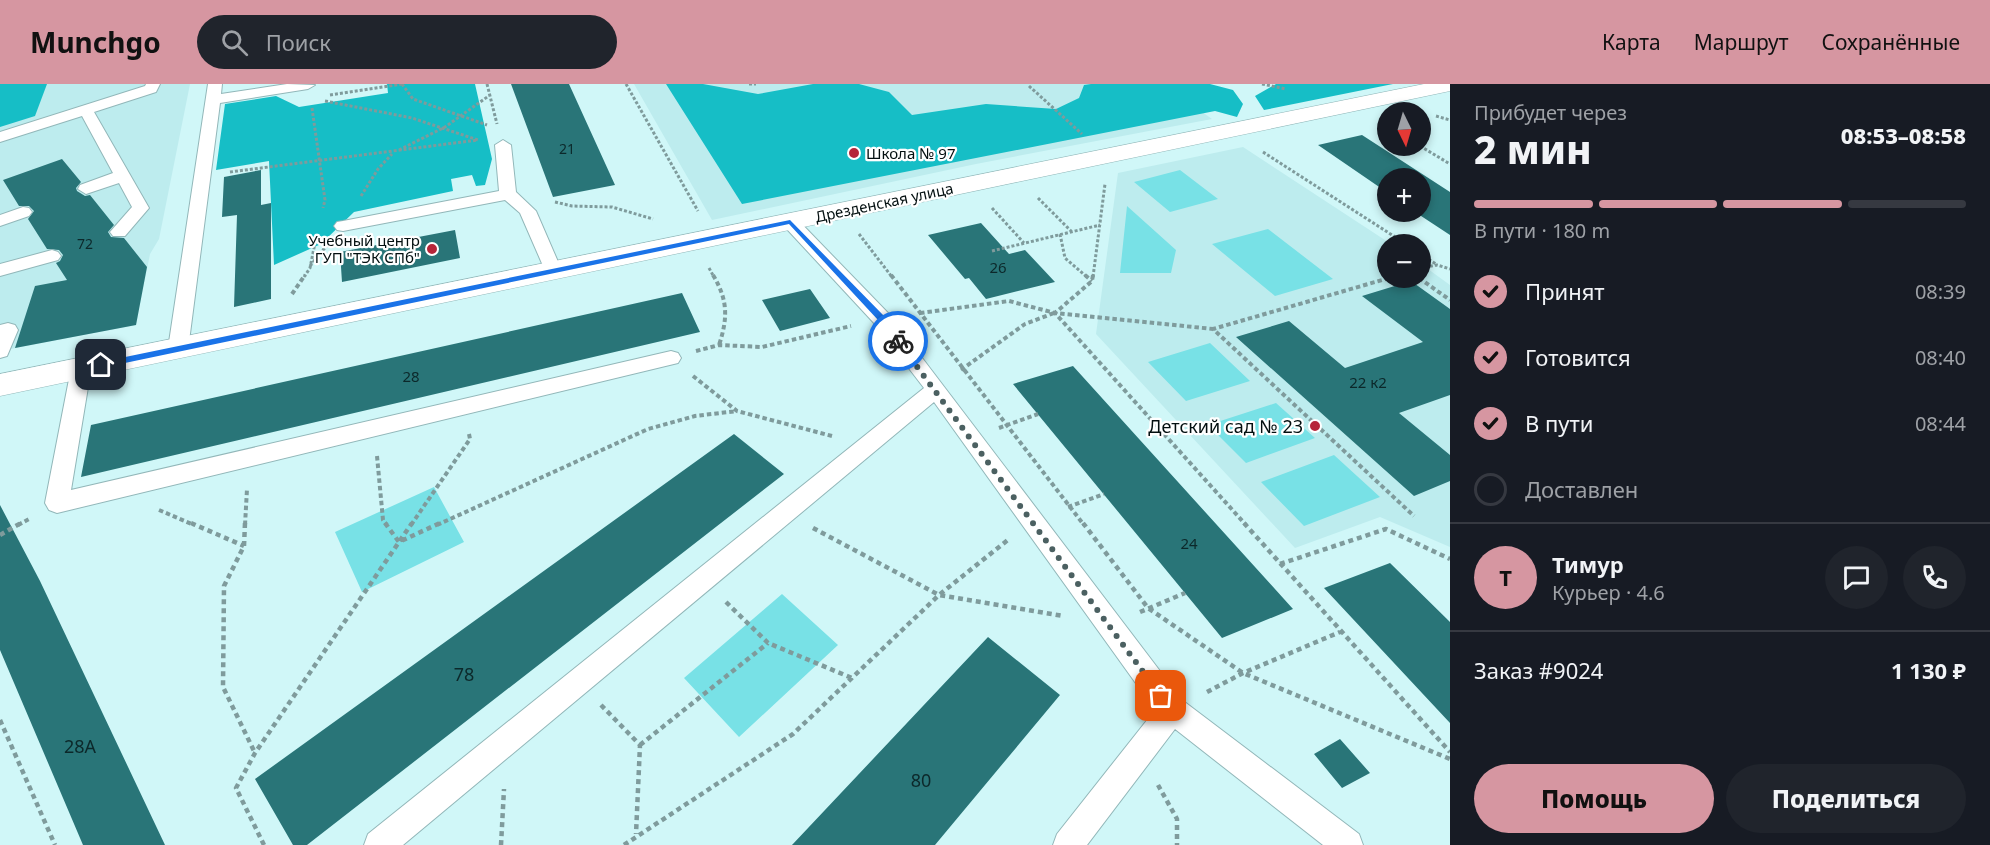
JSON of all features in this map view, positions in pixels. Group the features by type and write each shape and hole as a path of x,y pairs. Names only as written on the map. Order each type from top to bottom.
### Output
{"street":[{"name":"Дрезденская улица","path":"0,385 1450,85"}],"lane":[{"path":"0,137 151,89 153,84"},
{"path":"178,349 214,92 309,92"},
{"path":"86,110 141,208 119,232"},
{"path":"501,137 508,192 528,211 553,271"},
{"path":"86,189 124,175"},
{"path":"343,226 508,192"},
{"path":"0,221 23,212"},
{"path":"790,222 881,318 936,389 1172,710 1348,845"},
{"path":"0,270 52,256"},
{"path":"0,332 8,330 0,351"},
{"path":"81,369 57,503 671,358"},
{"path":"379,845 936,389"},
{"path":"1068,845 1172,710"}],"path":[{"path":"309,92 402,84 413,99 460,115 501,137"},
{"path":"626,84 699,214"},
{"path":"748,84 756,84"},
{"path":"1029,86 1082,134"},
{"path":"202,177 318,159 393,153 478,140 445,127 309,92"},
{"path":"309,92 325,200 322,211"},
{"path":"287,302 343,226 378,169 393,153 445,127 490,95"},
{"path":"1256,148 1390,234"},
{"path":"1431,153 1450,164"},
{"path":"936,389 1025,324 1055,313 1092,281 1105,182"},
{"path":"508,192 572,206 612,207 653,219"},
{"path":"1034,195 1072,232"},
{"path":"988,205 1024,243"},
{"path":"992,251 1100,225"},
{"path":"858,233 1148,608 1243,673 1450,759"},
{"path":"310,268 317,234"},
{"path":"1060,234 1065,258 1092,281"},
{"path":"1431,261 1450,269"},
{"path":"1431,266 1437,265"},
{"path":"708,266 725,295 729,319 719,345"},
{"path":"1098,317 1213,329 1377,281"},
{"path":"1431,287 1450,300"},
{"path":"1055,313 1450,752"},
{"path":"1213,329 1414,516"},
{"path":"671,358 737,411"},
{"path":"399,542 648,429 695,416 737,411 868,445"},
{"path":"971,437 1038,414"},
{"path":"375,428 383,519 399,542"},
{"path":"264,845 236,788 255,753 470,439"},
{"path":"249,458 244,546 224,586 223,687 255,753"},
{"path":"132,486 139,502 244,546"},
{"path":"624,845 793,734 939,595 1031,521 1104,494"},
{"path":"786,514 939,595 1107,624 1185,592"},
{"path":"0,535 16,526"},
{"path":"1279,564 1386,529 1450,559"},
{"path":"704,580 768,643 852,678"},
{"path":"1172,710 1243,673 1340,632"},
{"path":"640,745 768,643"},
{"path":"578,682 640,745 636,835"},
{"path":"0,720 55,845"},
{"path":"501,845 506,743"},
{"path":"1132,762 1154,779 1177,819 1177,845"}],"shaded area":[{"path":"0,84 190,84 159,239 150,254 136,325 0,351"},
{"path":"0,84 47,84 35,116 0,127"},
{"path":"387,84 475,84 492,159 485,185 476,186 472,175 451,179 453,191 354,212 321,244 274,265 269,161 216,170 225,104 276,96 299,107 388,93"},
{"name":"Школа № 97","path":"634,84 1163,84 1212,119 976,164 712,220"},
{"name":"Школа № 97","path":"666,84 703,84 758,94 813,84 859,84 889,92 912,115 986,104 1056,109 1079,98 1084,85 1091,84 1210,84 1233,90 1243,104 1237,117 1215,111 742,204"},
{"path":"1276,84 1393,84 1264,110 1255,96"},
{"name":"Детский сад № 23","path":"1243,147 1377,235 1377,288 1431,288 1431,271 1450,285 1450,547 1380,517 1295,548 1096,334 1118,173"},
{"path":"1180,170 1218,199 1170,212 1134,182"},
{"path":"1127,206 1176,250 1171,273 1120,273"},
{"path":"1268,229 1333,279 1275,296 1212,244"},
{"path":"1210,343 1250,381 1186,401 1148,362"},
{"path":"1276,403 1315,438 1246,463 1208,425"},
{"path":"1334,455 1380,497 1304,526 1261,482"},
{"path":"434,487 464,542 362,592 335,532"},
{"path":"782,594 838,645 739,737 684,678"}],"building":[{"path":"511,84 569,84 615,185 553,197"},
{"path":"1362,135 1377,145 1377,156 1394,156 1413,168 1377,168 1377,185 1318,145"},
{"path":"62,159 81,182 76,188 77,191 85,196 90,195 114,225 108,232 111,237 124,238 147,267 136,325 15,348 35,286 67,280 56,263 63,255 59,250 47,249 28,219 34,211 29,206 19,206 3,180"},
{"path":"261,170 261,205 271,203 271,299 234,307 237,215 222,217 224,177"},
{"path":"1431,180 1450,192 1450,235 1430,222"},
{"path":"981,223 1009,254 1025,250 1055,282 986,299 969,278 965,279 928,235"},
{"name":"Учебный центр ГУП \"ТЭК СПб\"","path":"455,230 460,258 342,282 340,252"},
{"path":"1388,288 1421,288 1450,309 1450,395 1399,413 1450,455 1450,481 1414,496 1236,337 1289,321 1345,368 1423,342 1362,296"},
{"path":"810,289 830,318 780,331 762,300"},
{"path":"682,293 700,332 81,477 91,425"},
{"path":"1073,366 1293,609 1222,638 1013,384"},
{"path":"734,434 784,474 307,845 293,845 255,779"},
{"path":"0,505 40,581 165,845 83,845 0,650"},
{"path":"1390,563 1450,622 1450,723 1324,588"},
{"path":"988,637 1060,695 935,845 792,845"},
{"path":"1340,739 1370,773 1342,788 1314,754"}],"way so far":[{"path":"898,341 936,389 1161,696"}],"place":[{"name":"Школа № 97","path":"854,153"},
{"name":"Учебный центр ГУП \"ТЭК СПб\"","path":"432,249"},
{"name":"Детский сад № 23","path":"1315,426"}],"route":[{"path":"101,365 790,222 881,318 898,341"}]}
